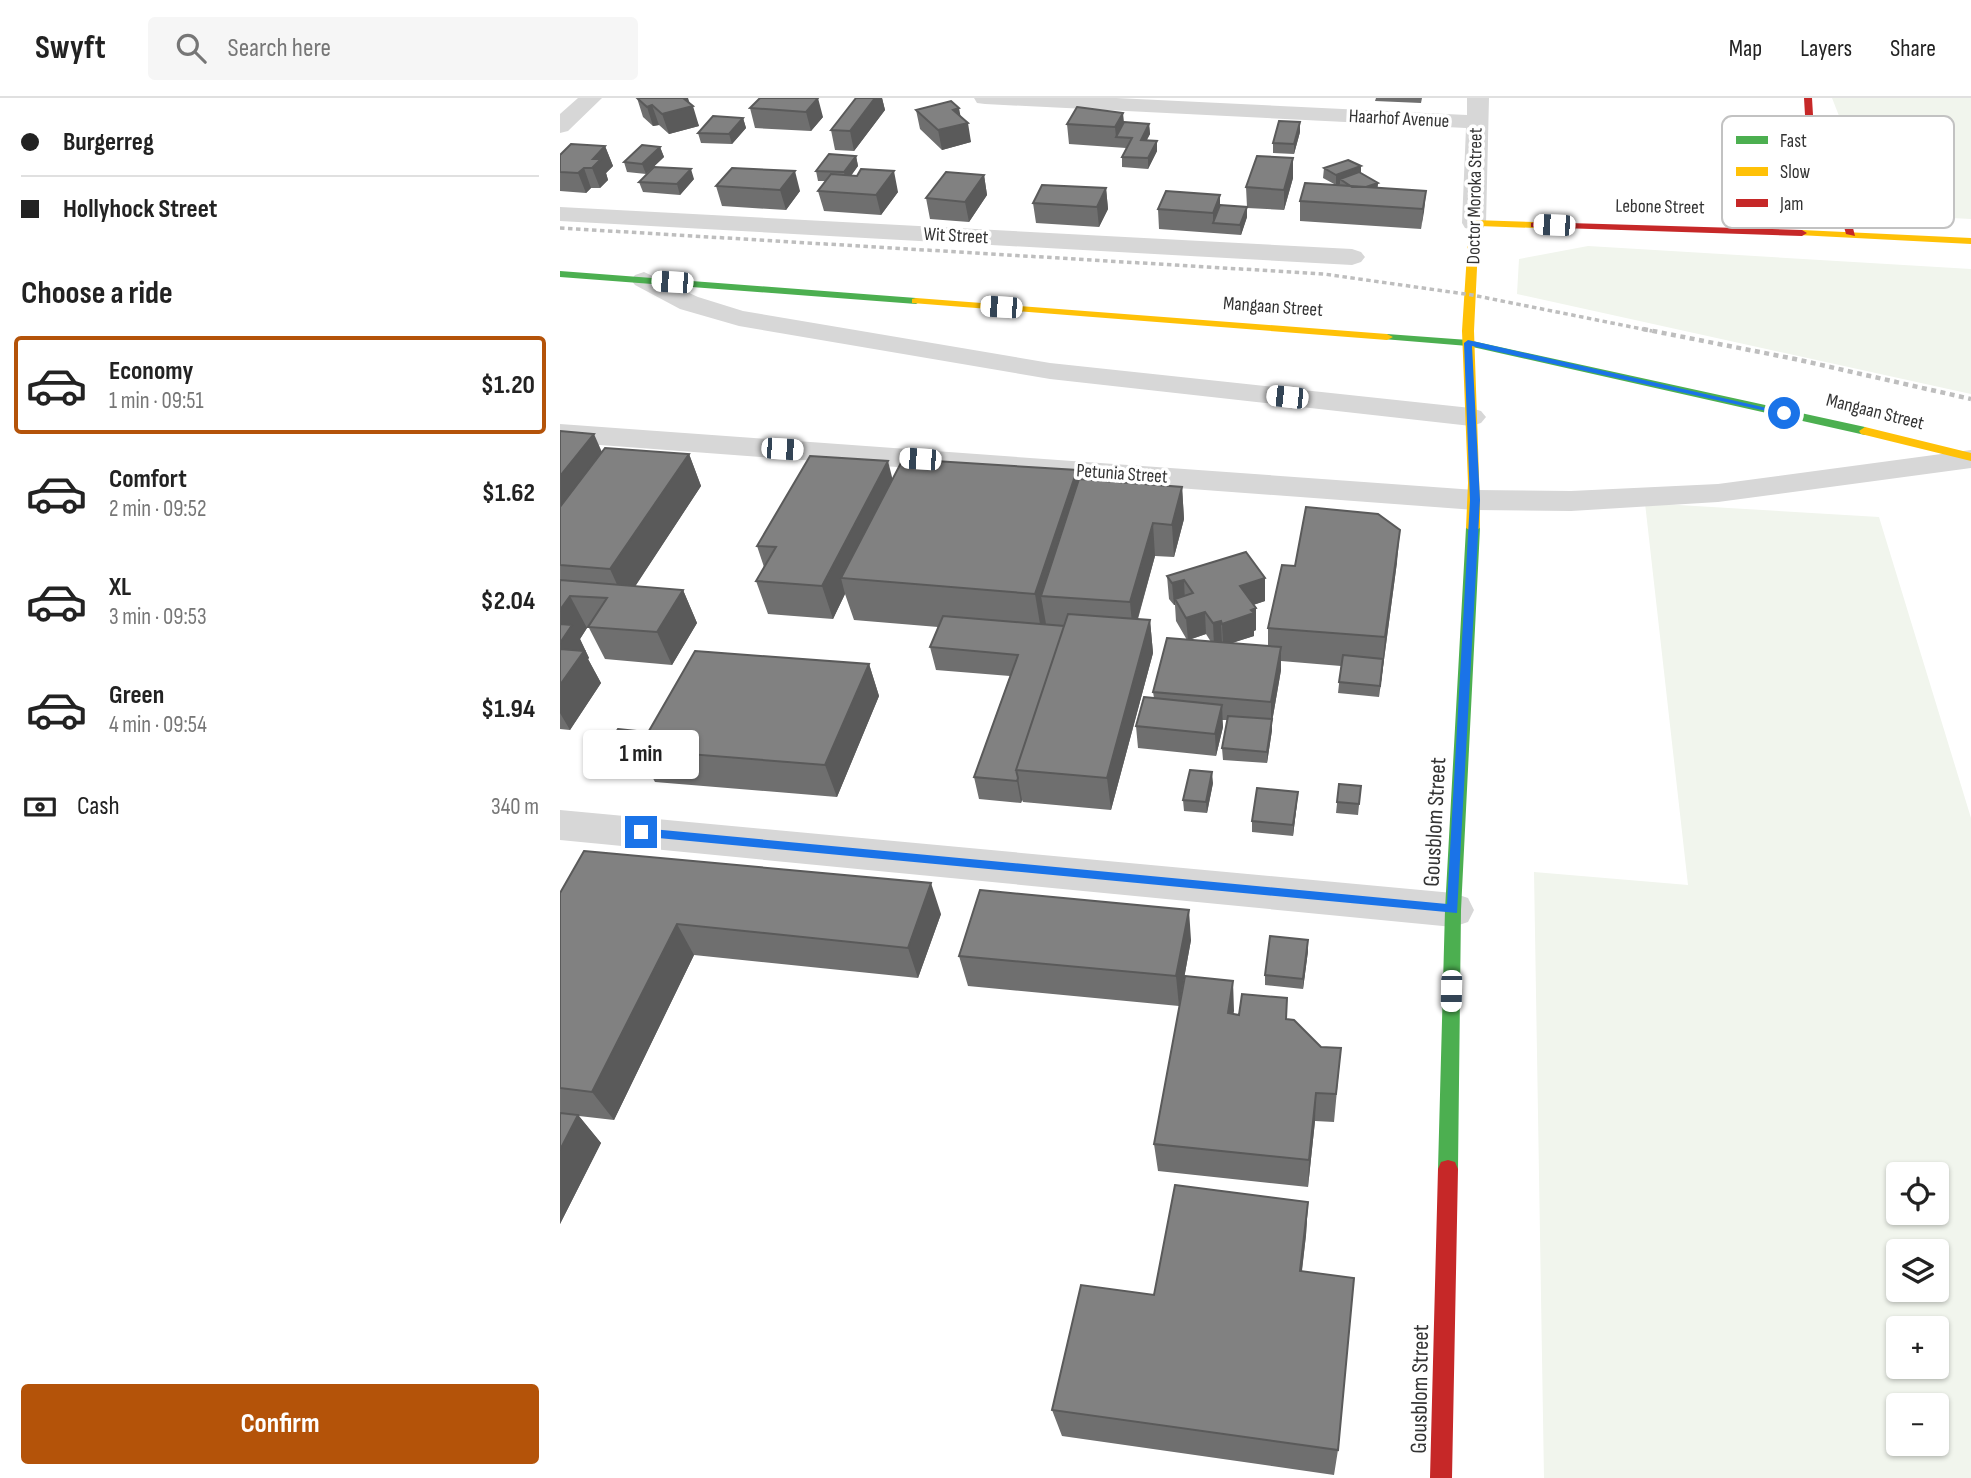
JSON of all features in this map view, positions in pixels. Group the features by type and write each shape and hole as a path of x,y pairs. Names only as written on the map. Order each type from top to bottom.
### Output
{"street":[{"path":"560,127 591,98"},
{"name":"Haarhof Avenue","path":"985,98 1476,122"},
{"name":"Doctor Moroka Street","path":"1472,295 1478,98"},
{"path":"1792,98 1809,115"},
{"path":"1808,98 1809,115"},
{"name":"Wit Street","path":"560,214 1352,257"},
{"name":"Lebone Street","path":"1474,223 1713,229 1971,241"},
{"path":"1713,229 1722,227"},
{"path":"1849,228 1851,234"},
{"name":"Mangaan Street","path":"560,274 1468,343 1837,424 1971,458"},
{"path":"644,280 689,303 739,318 1050,371 1471,417"},
{"name":"Gousblom Street","path":"1441,1478 1453,910 1475,500 1468,343 1472,295"},
{"name":"Petunia Street","path":"560,433 1475,500 1571,500 1718,493 1971,458"},
{"path":"560,825 1453,910"}],"shaded area":[{"path":"1832,98 1971,98 1971,219 1954,218 1954,116 1839,116"},
{"path":"1588,246 1971,269 1971,394 1517,294 1519,259"},
{"path":"1645,503 1879,517 1971,818 1971,1478 1544,1478 1534,872 1688,885"}],"building":[{"path":"637,98 683,98 693,106 662,114 652,105 647,107"},
{"path":"760,98 818,98 806,112 750,108"},
{"path":"856,98 875,98 850,131 831,130"},
{"path":"951,101 959,108 953,110 968,123 938,130 916,110"},
{"path":"1077,107 1123,113 1115,127 1067,124"},
{"path":"713,116 743,118 729,134 698,133"},
{"path":"1279,121 1300,122 1294,144 1273,143"},
{"path":"1124,122 1149,124 1141,140 1157,141 1148,158 1122,157 1132,138 1116,137"},
{"path":"571,144 605,146 593,159 601,159 592,168 584,168 578,173 560,172 560,155"},
{"path":"642,145 660,147 642,164 624,162"},
{"path":"829,154 856,156 844,172 816,171"},
{"path":"1257,156 1293,158 1284,190 1246,187"},
{"path":"1348,160 1361,166 1336,175 1324,168"},
{"path":"654,167 691,169 677,184 639,182"},
{"path":"732,168 795,171 780,190 716,186"},
{"path":"861,169 894,171 876,195 818,191 831,174 857,176"},
{"path":"946,172 984,175 965,202 926,198"},
{"path":"1359,172 1378,183 1366,187 1352,187 1340,179"},
{"path":"1305,183 1426,191 1423,209 1300,201"},
{"path":"1042,185 1106,188 1097,207 1033,203"},
{"path":"1166,191 1220,195 1213,213 1158,209"},
{"path":"1220,205 1247,207 1240,225 1213,223"},
{"path":"560,431 594,434 560,476"},
{"path":"605,448 689,454 610,569 560,565 560,507"},
{"path":"810,456 888,461 822,586 756,581 776,547 757,546"},
{"path":"903,459 1077,470 1035,594 841,578"},
{"path":"1079,479 1182,487 1172,525 1153,523 1130,602 1041,596"},
{"path":"1306,507 1378,514 1400,530 1385,637 1268,628 1282,565 1295,566"},
{"path":"1246,552 1265,578 1240,586 1256,608 1251,610 1254,613 1222,624 1221,621 1213,623 1205,612 1186,618 1175,599 1193,593 1184,580 1172,583 1167,576"},
{"path":"560,580 683,590 657,632 588,627 607,598 570,596 560,610"},
{"path":"1068,614 1150,620 1107,778 1016,770"},
{"path":"943,616 1064,626 1016,770 1017,781 974,777 1018,655 930,647"},
{"path":"560,624 572,625 560,643"},
{"path":"1167,638 1281,647 1271,702 1153,692"},
{"path":"560,649 584,651 560,685"},
{"path":"695,651 869,664 825,765 638,750"},
{"path":"1343,655 1383,659 1380,686 1339,682"},
{"path":"1144,697 1222,705 1215,734 1136,726"},
{"path":"1228,716 1272,719 1267,752 1222,748"},
{"path":"618,729 647,732 626,768 596,764"},
{"path":"1190,770 1212,772 1206,802 1183,800"},
{"path":"1339,784 1361,786 1359,804 1337,802"},
{"path":"1257,788 1298,792 1293,825 1252,821"},
{"path":"584,851 931,883 908,948 677,924 592,1092 560,1088 560,893"},
{"path":"980,890 1189,910 1176,976 959,956"},
{"path":"1270,936 1308,940 1303,979 1265,975"},
{"path":"1185,976 1233,981 1228,1013 1239,1015 1242,994 1287,998 1286,1019 1294,1020 1321,1047 1341,1048 1336,1094 1316,1093 1309,1160 1154,1144"},
{"path":"560,1113 578,1115 560,1150"},
{"path":"1175,1185 1308,1202 1300,1271 1354,1278 1338,1450 1052,1410 1081,1285 1154,1295"}],"railway":[{"path":"560,228 1324,274 1472,295 1652,331"},
{"path":"1643,329 1795,359 1971,399"}],"traffic: fast":[{"path":"560,274 916,301"},
{"path":"1387,337 1468,343 1865,431"},
{"path":"1448,1169 1453,910 1473,528"}],"traffic: slow":[{"path":"1473,528 1474,483 1468,331 1474,223 1535,225"},
{"path":"1802,233 1971,241"},
{"path":"916,301 1387,337"},
{"path":"1865,431 1971,457"}],"traffic: jam":[{"path":"1808,98 1809,116"},
{"path":"1535,225 1802,233"},
{"path":"1849,228 1851,234"},
{"path":"1441,1478 1448,1169"}],"route":[{"path":"641,832 1453,910 1475,500 1468,343 1784,413"}]}
